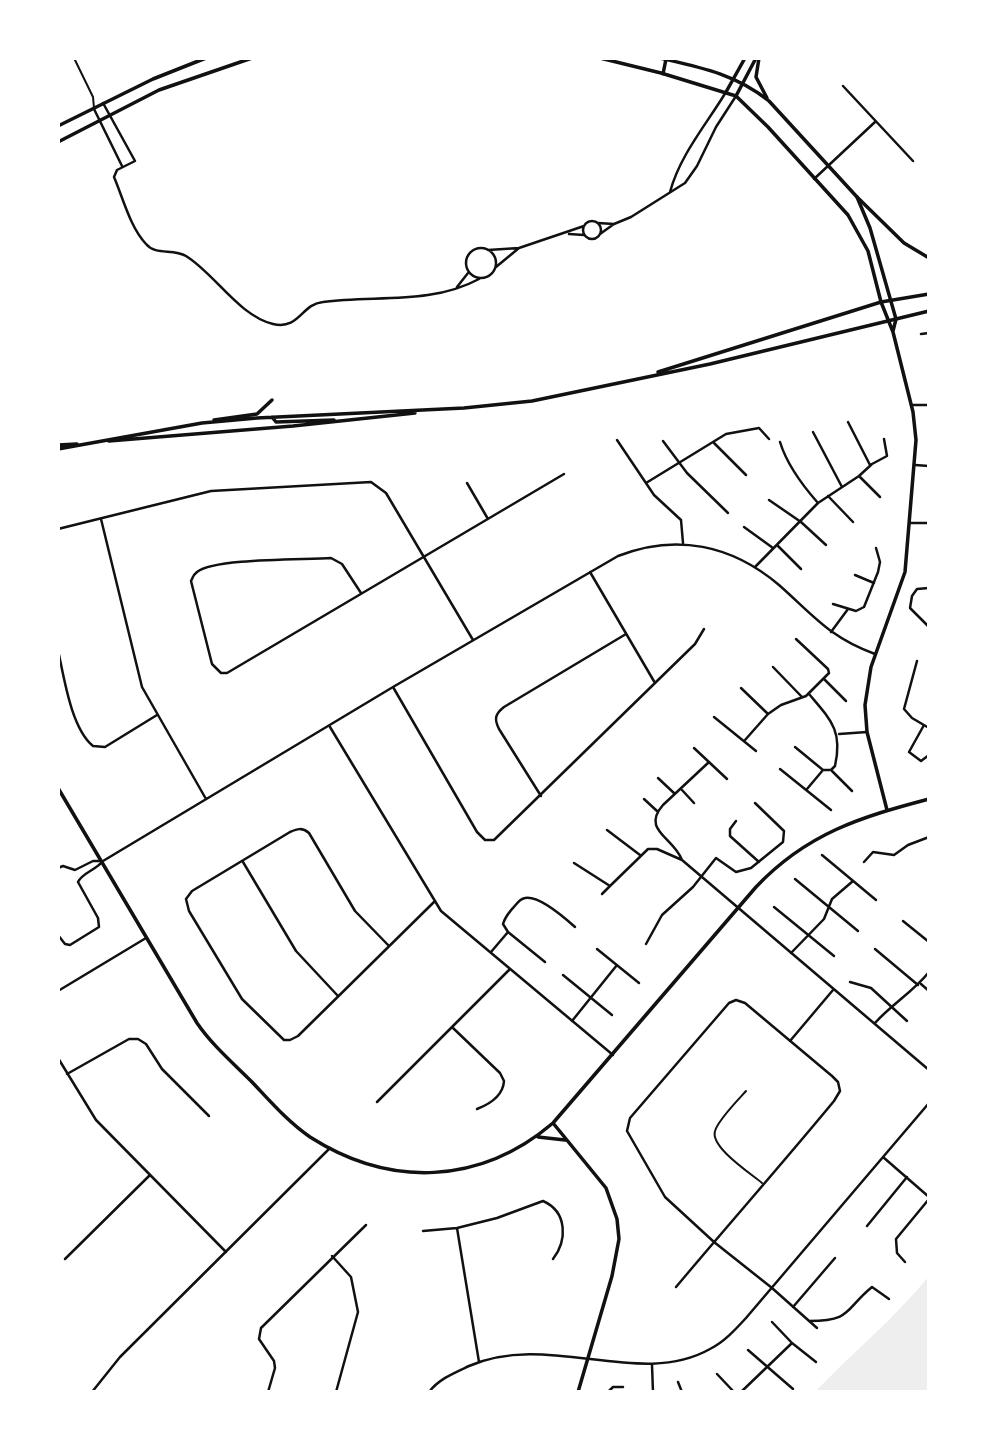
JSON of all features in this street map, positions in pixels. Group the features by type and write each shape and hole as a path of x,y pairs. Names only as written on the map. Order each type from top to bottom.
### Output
{"street":[{"path":"58,126 153,79 206,58"},
{"path":"58,142 159,90 252,58"},
{"path":"600,58 736,96 848,215 871,260 881,302 893,332 915,422 911,523 903,579 875,654 866,695 867,732 887,810"},
{"path":"660,58 719,72 743,83 769,101 857,197 904,243 929,258"},
{"path":"670,192 675,172 683,157 745,58"},
{"path":"566,234 584,235 592,239 614,224 645,210 689,178 758,58"},
{"path":"758,58 756,76 769,101"},
{"path":"663,74 666,59"},
{"path":"844,86 913,161"},
{"path":"103,103 135,161 115,171 114,177 148,247 188,257 255,317 267,322 278,325 293,323 317,303 445,292 491,275 496,267 519,248"},
{"path":"94,108 122,166"},
{"path":"814,179 875,122"},
{"path":"857,197 870,228 896,319 893,332"},
{"path":"479,279 469,273 465,264 468,254 477,248 519,248 566,234 590,221 614,224"},
{"path":"598,223 600,234"},
{"path":"584,226 584,235"},
{"path":"488,250 495,257 496,267"},
{"path":"457,287 469,273"},
{"path":"646,376 881,302 929,294"},
{"path":"202,423 431,410 532,401 710,364 929,311"},
{"path":"921,334 929,333"},
{"path":"89,443 257,414 272,400"},
{"path":"911,405 929,405"},
{"path":"58,447 370,419 431,410"},
{"path":"272,417 276,422 370,419"},
{"path":"848,422 870,465"},
{"path":"646,483 730,433 759,428 769,439"},
{"path":"813,432 842,487"},
{"path":"755,567 818,503 859,476 870,465 887,456 884,439"},
{"path":"617,440 654,495 681,520 683,544"},
{"path":"663,440 687,473 728,513"},
{"path":"713,442 746,475"},
{"path":"780,442 800,481 818,503"},
{"path":"915,465 929,466"},
{"path":"362,593 342,564 331,558 227,564 199,570 191,581 212,664 221,673 227,673 564,474"},
{"path":"859,476 880,497"},
{"path":"58,528 211,491 371,482 386,493 473,640"},
{"path":"467,483 488,519"},
{"path":"828,496 853,522"},
{"path":"769,500 801,522 826,545"},
{"path":"101,518 139,677 157,715 205,799"},
{"path":"911,523 929,523"},
{"path":"744,527 773,549"},
{"path":"58,935 65,944 71,945 99,927 99,921 78,882 80,878 98,868 103,861 473,640 618,556 638,549 683,544 717,549 755,567 830,633 875,654"},
{"path":"777,545 801,569"},
{"path":"834,604 856,611 862,609 880,566 876,548"},
{"path":"590,572 655,683"},
{"path":"855,575 874,583"},
{"path":"929,588 917,589 911,599 911,608 929,627"},
{"path":"830,633 848,609"},
{"path":"393,687 477,832 485,840 498,838 695,644 704,629"},
{"path":"541,796 499,729 495,720 496,714 504,706 626,634"},
{"path":"745,740 768,714 781,705 808,694 829,673 796,639"},
{"path":"58,650 74,714 84,736 93,746 105,747 157,715"},
{"path":"917,661 904,709 912,718 929,728"},
{"path":"773,667 803,697"},
{"path":"824,679 846,701"},
{"path":"741,688 768,714"},
{"path":"808,694 828,717 838,734 836,764 831,770"},
{"path":"714,717 756,751"},
{"path":"924,725 909,752 921,761 929,755"},
{"path":"330,727 434,902 451,920 613,1055"},
{"path":"838,734 867,732"},
{"path":"795,747 823,770 831,770 852,790"},
{"path":"694,748 727,779"},
{"path":"682,860 676,848 655,827 654,822 658,811 709,762"},
{"path":"780,769 831,810"},
{"path":"807,789 823,770"},
{"path":"658,778 675,794"},
{"path":"58,788 205,1034 288,1119 310,1136 357,1161 386,1170 429,1174 452,1172 487,1162 509,1153 553,1124 738,908 771,872 804,846 843,825 929,799"},
{"path":"680,789 694,803"},
{"path":"644,799 658,811"},
{"path":"646,944 662,915 701,877 716,858 739,873 748,870 780,845 785,833 755,803"},
{"path":"736,821 730,829 730,836 759,862"},
{"path":"389,946 355,911 306,831 297,829 290,832 192,891 186,899 189,911 242,999 279,1038 290,1040 298,1036 434,902"},
{"path":"607,830 640,855"},
{"path":"864,862 873,852 894,855 908,845 929,837"},
{"path":"603,894 640,855 652,848 682,860 929,1070"},
{"path":"822,855 876,900"},
{"path":"58,868 63,866 75,870 93,861 103,861"},
{"path":"243,862 296,951 338,996"},
{"path":"574,863 587,874 610,886"},
{"path":"795,879 858,931"},
{"path":"791,953 824,919 832,899 853,881"},
{"path":"545,962 508,932 503,920 518,903 532,898 551,908 575,927"},
{"path":"774,907 834,956"},
{"path":"903,921 929,942"},
{"path":"491,953 508,932"},
{"path":"58,991 146,938"},
{"path":"597,948 639,983"},
{"path":"875,949 929,991"},
{"path":"572,1021 617,965"},
{"path":"377,1102 510,969"},
{"path":"875,1024 890,1006 919,984 929,972"},
{"path":"563,975 612,1015"},
{"path":"850,982 871,988 907,1021"},
{"path":"790,1041 834,990"},
{"path":"676,1287 714,1242 763,1184 834,1101 840,1091 836,1079 745,1003 732,1000 627,1122 629,1137 662,1193 714,1242 772,1287 817,1328"},
{"path":"453,1027 500,1073 503,1081 500,1094 477,1109"},
{"path":"67,1074 129,1039 138,1039 146,1044 162,1069 209,1116"},
{"path":"58,1058 96,1120 226,1252"},
{"path":"429,1392 445,1378 479,1362 505,1356 537,1353 652,1365 685,1359 710,1349 734,1331 929,1103"},
{"path":"553,1124 606,1188 619,1238 614,1269 578,1392"},
{"path":"536,1137 567,1140"},
{"path":"92,1392 113,1364 330,1148"},
{"path":"883,1157 929,1198 896,1240 897,1253 905,1262"},
{"path":"65,1259 150,1175"},
{"path":"867,1226 906,1177"},
{"path":"423,1231 457,1228 497,1218 543,1201 552,1207 564,1230 563,1245 553,1259"},
{"path":"268,1392 275,1368 274,1361 259,1339 261,1328 366,1225"},
{"path":"457,1228 479,1362"},
{"path":"332,1256 351,1277 358,1312 336,1392"},
{"path":"793,1307 835,1258"},
{"path":"810,1321 842,1317 872,1287 889,1299"},
{"path":"772,1322 792,1343 817,1362"},
{"path":"742,1392 792,1343"},
{"path":"748,1350 793,1389"},
{"path":"652,1365 653,1392"},
{"path":"717,1374 734,1392"},
{"path":"678,1382 682,1392"},
{"path":"608,1392 612,1387 623,1387"}],"lane":[{"path":"74,58 93,97 94,108"},
{"path":"93,97 103,103"},
{"path":"746,1091 714,1131 715,1139 724,1152 763,1184"}],"shaded area":[{"path":"929,1276 929,1392 815,1392 902,1306"}]}
